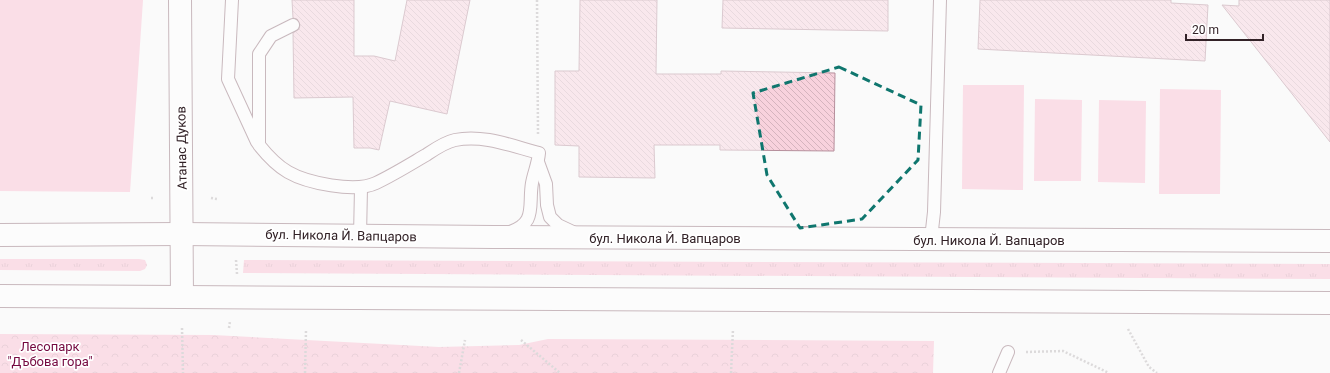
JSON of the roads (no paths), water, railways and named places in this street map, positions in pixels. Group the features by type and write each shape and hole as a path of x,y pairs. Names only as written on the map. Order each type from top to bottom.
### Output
{"main road":[{"name":"Атанас Дуков","path":"180,0 182,297"},
{"name":"бул. Никола Й. Вапцаров","path":"0,235 182,234 1330,242"},
{"path":"0,296 1330,302"}],"lane":[{"path":"232,0 228,79 259,145 270,159 288,172 314,182 361,188 374,184 455,140 471,138 491,140 539,157"},
{"path":"932,239 940,0"},
{"path":"259,145 259,54 271,36 293,25"},
{"path":"493,237 522,226 528,217 531,205 532,184 539,157"},
{"path":"539,157 546,184 547,206 550,217 558,225 587,238"},
{"path":"360,236 361,188"},
{"path":"999,373 1008,352"}],"park label":[{"name":"Лесопарк \"Дъбова гора\"","path":"50,354"}]}
